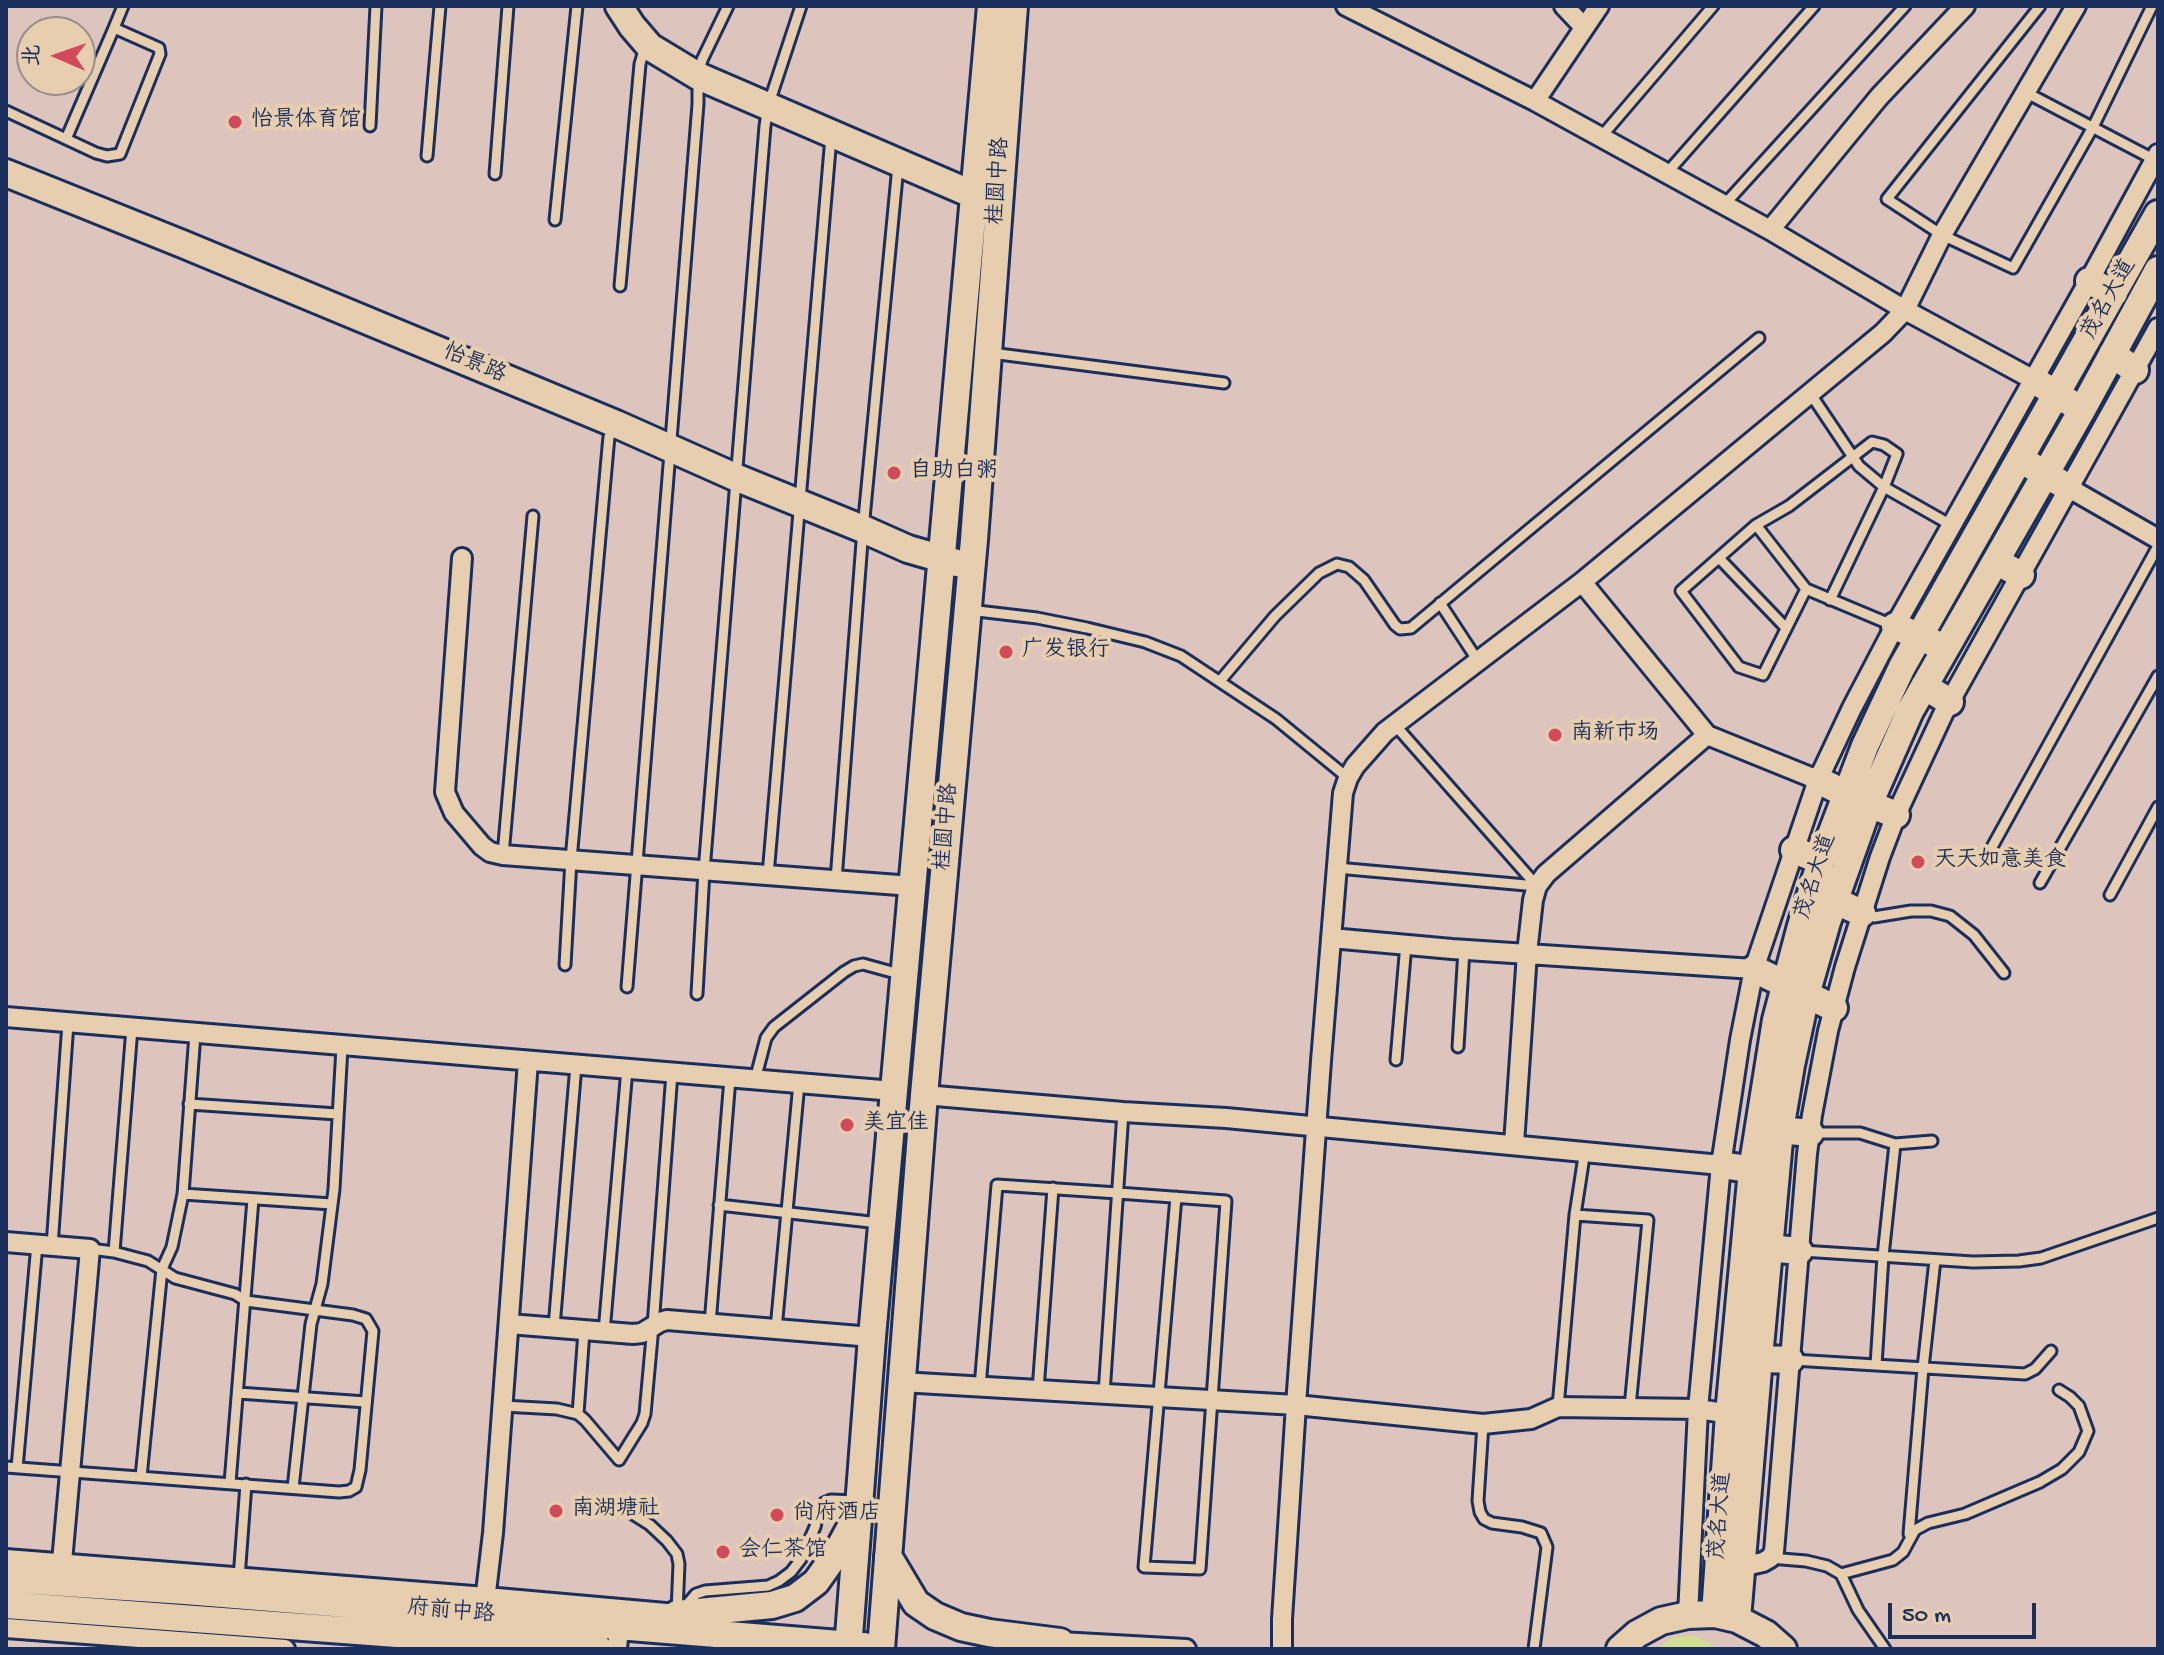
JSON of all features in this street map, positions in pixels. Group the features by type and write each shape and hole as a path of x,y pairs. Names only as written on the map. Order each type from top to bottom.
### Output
{"main road":[{"name":"桂圆中路","path":"849,1647 872,1337 991,6"},
{"name":"桂圆中路","path":"886,1649 888,1556 901,1382 968,610 1014,6"},
{"path":"623,7 632,26 647,43 698,76 974,195"},
{"name":"怡景路","path":"6,173 616,424 908,549 970,566"},
{"name":"茂名大道","path":"1726,1617 1763,1171 1780,1130 1791,1065 1796,989 1823,895 1857,799 1865,746 1902,667 2114,293 2155,229"},
{"name":"茂名大道","path":"1823,895 1821,861 1857,799 1893,748 1945,648 2082,410 2158,270"},
{"path":"2089,281 2114,293"},
{"path":"2112,354 2135,370"},
{"path":"2034,380 2082,410"},
{"path":"2020,459 2069,488"},
{"path":"1996,561 2021,575"},
{"path":"1895,626 1945,648"},
{"path":"1924,686 1950,702"},
{"path":"1818,780 1896,815"},
{"path":"1794,850 1821,861"},
{"path":"1823,895 1862,913"},
{"path":"1754,969 1834,1008"},
{"name":"茂名大道","path":"1746,1358 1768,1248 1762,1097 1776,1020 1796,989"},
{"path":"894,1091 924,1095"},
{"path":"1780,1130 1810,1133"},
{"path":"1721,1165 1763,1171"},
{"path":"1768,1248 1799,1251"},
{"path":"1746,1358 1790,1360"},
{"name":"茂名大道","path":"1726,1617 1741,1567 1741,1416"},
{"path":"677,1623 795,1598 816,1582 836,1554 860,1506"},
{"path":"888,1556 916,1603 935,1616 961,1627 1061,1646"},
{"name":"府前中路","path":"6,1579 61,1573 599,1649"},
{"name":"府前中路","path":"6,1605 45,1619 169,1636 237,1598 485,1606 590,1615 618,1638 677,1623 849,1647 886,1649"},
{"path":"1620,1649 1637,1634 1661,1621 1688,1615 1726,1617 1766,1634 1783,1649"}],"street":[{"path":"1346,6 1535,101 2034,380"},
{"path":"1564,6 1584,27"},
{"path":"1535,101 1599,6"},
{"path":"1770,230 1879,97 1965,6"},
{"path":"1282,1649 1296,1405 1331,938 1343,793 1348,778 1385,732 1582,582 1883,333 1905,310 1942,235 2076,6"},
{"path":"1688,1615 1698,1409 1721,1165 1754,969 1818,780 1852,708 2156,157"},
{"path":"1741,1567 1763,1562 1774,1552 1810,1133 1828,1031 1880,857 1896,815 1950,702 2158,328"},
{"path":"2069,488 2158,539"},
{"path":"462,558 445,792 454,813 469,833 490,852 912,886"},
{"path":"1582,582 1707,735 1818,780"},
{"path":"1514,1144 1527,953 1537,886 1546,874 1707,735"},
{"path":"1331,938 1754,969"},
{"path":"6,1017 894,1091"},
{"path":"485,1606 528,1061"},
{"path":"924,1095 1317,1126 1721,1165"},
{"path":"6,1242 90,1249 61,1573"},
{"path":"509,1324 633,1334 642,1333 667,1320 872,1337"},
{"path":"901,1382 1296,1405 1483,1424 1531,1419 1558,1407 1698,1409 1741,1416"},
{"path":"6,1559 61,1573 237,1598"},
{"path":"590,1615 677,1623"},
{"path":"6,1628 45,1619"},
{"path":"169,1636 234,1648 285,1649"},
{"path":"1061,1646 1186,1649"}],"lane":[{"path":"66,139 123,6"},
{"path":"370,126 376,6"},
{"path":"427,156 440,6"},
{"path":"495,174 508,6"},
{"path":"555,220 577,6"},
{"path":"627,987 698,76 702,60 728,6"},
{"path":"697,994 704,871 765,126 768,106 801,6"},
{"path":"1600,138 1713,6"},
{"path":"1666,174 1814,6"},
{"path":"1724,205 1905,6"},
{"path":"2040,6 1887,199 1942,235 2013,268 2093,127 2152,6"},
{"path":"6,111 107,156 120,154 160,54 159,48 114,28"},
{"path":"620,286 640,64 647,43"},
{"path":"2025,92 2156,157"},
{"path":"768,875 831,133"},
{"path":"836,881 863,529 898,162"},
{"path":"1220,681 1275,616 1319,573 1337,564 1349,567 1364,580 1395,625 1400,629 1411,628 1759,338"},
{"path":"988,353 1224,383"},
{"path":"1810,393 1859,466 1884,487 1951,525"},
{"path":"565,965 571,860 608,447 616,424"},
{"path":"1806,589 1763,675 1739,667 1681,591 1756,525 1789,506 1872,442 1884,445 1897,454 1830,600"},
{"path":"503,855 533,516"},
{"path":"1756,525 1806,589 1895,626"},
{"path":"1992,847 2158,546"},
{"path":"1719,558 1786,628"},
{"path":"1440,603 1478,661"},
{"path":"968,610 1037,618 1145,642 1181,656 1276,719 1348,778"},
{"path":"2040,883 2158,676"},
{"path":"1395,725 1537,886"},
{"path":"2110,895 2158,807"},
{"path":"1337,868 1537,886"},
{"path":"1862,913 1874,917 1921,911 1950,916 1974,935 2004,973"},
{"path":"1396,1060 1406,944"},
{"path":"1458,1047 1464,950"},
{"path":"755,1080 766,1038 774,1027 844,972 863,964 904,975"},
{"path":"68,1023 45,1245 11,1467 339,1492 356,1487 373,1331 366,1319 246,1301 235,1294 175,1278 148,1261 90,1249"},
{"path":"114,1252 132,1028"},
{"path":"141,1477 162,1269 172,1247 183,1194 195,1034"},
{"path":"293,1488 311,1324 322,1284 332,1204 342,1047"},
{"path":"554,1327 576,1065"},
{"path":"604,1332 627,1069"},
{"path":"503,1406 557,1409 578,1414 619,1460 633,1439 645,1414 672,1073"},
{"path":"710,1324 730,1078"},
{"path":"776,1329 799,1083"},
{"path":"189,1104 337,1114"},
{"path":"1104,1394 1123,1112"},
{"path":"1810,1133 1860,1133 1895,1144 1932,1141"},
{"path":"1876,1365 1895,1144"},
{"path":"1558,1407 1575,1215 1585,1150"},
{"path":"980,1387 997,1185 1053,1188 1176,1197 1226,1201 1200,1569 1144,1567 1176,1197"},
{"path":"1038,1390 1053,1188"},
{"path":"183,1194 332,1204"},
{"path":"230,1483 253,1199"},
{"path":"719,1205 883,1223"},
{"path":"1575,1215 1648,1220 1630,1407"},
{"path":"1799,1251 1996,1263 2041,1258 2158,1218"},
{"path":"1909,1538 1935,1260"},
{"path":"578,1414 584,1331"},
{"path":"1790,1360 2025,1374 2035,1369 2051,1351"},
{"path":"1841,1574 1893,1560 1903,1552 1915,1530 1928,1523 1965,1514 2040,1482 2062,1469 2079,1452 2088,1431 2079,1406 2059,1390"},
{"path":"238,1393 366,1402"},
{"path":"1483,1424 1480,1512 1484,1519 1492,1523 1541,1533 1547,1547 1534,1649"},
{"path":"234,1648 246,1484"},
{"path":"677,1623 696,1594 768,1586 791,1572 812,1536 824,1503 831,1500 860,1506"},
{"path":"596,1502 620,1506 650,1525 677,1554 677,1623"},
{"path":"1770,1558 1806,1561 1827,1566 1841,1574 1858,1610 1885,1649"},
{"path":"169,1636 172,1591"}],"green space":[{"path":"1694,1636 1720,1649 1657,1649 1674,1637"}],"place":[{"name":"怡景体育馆","path":"235,122"},
{"name":"自助白粥","path":"894,473"},
{"name":"广发银行","path":"1006,652"},
{"name":"南新市场","path":"1555,735"},
{"name":"天天如意美食","path":"1918,862"},
{"name":"美宜佳","path":"847,1125"},
{"name":"南湖塘社","path":"556,1511"},
{"name":"尚府酒店","path":"777,1515"},
{"name":"会仁茶馆","path":"723,1552"}]}
